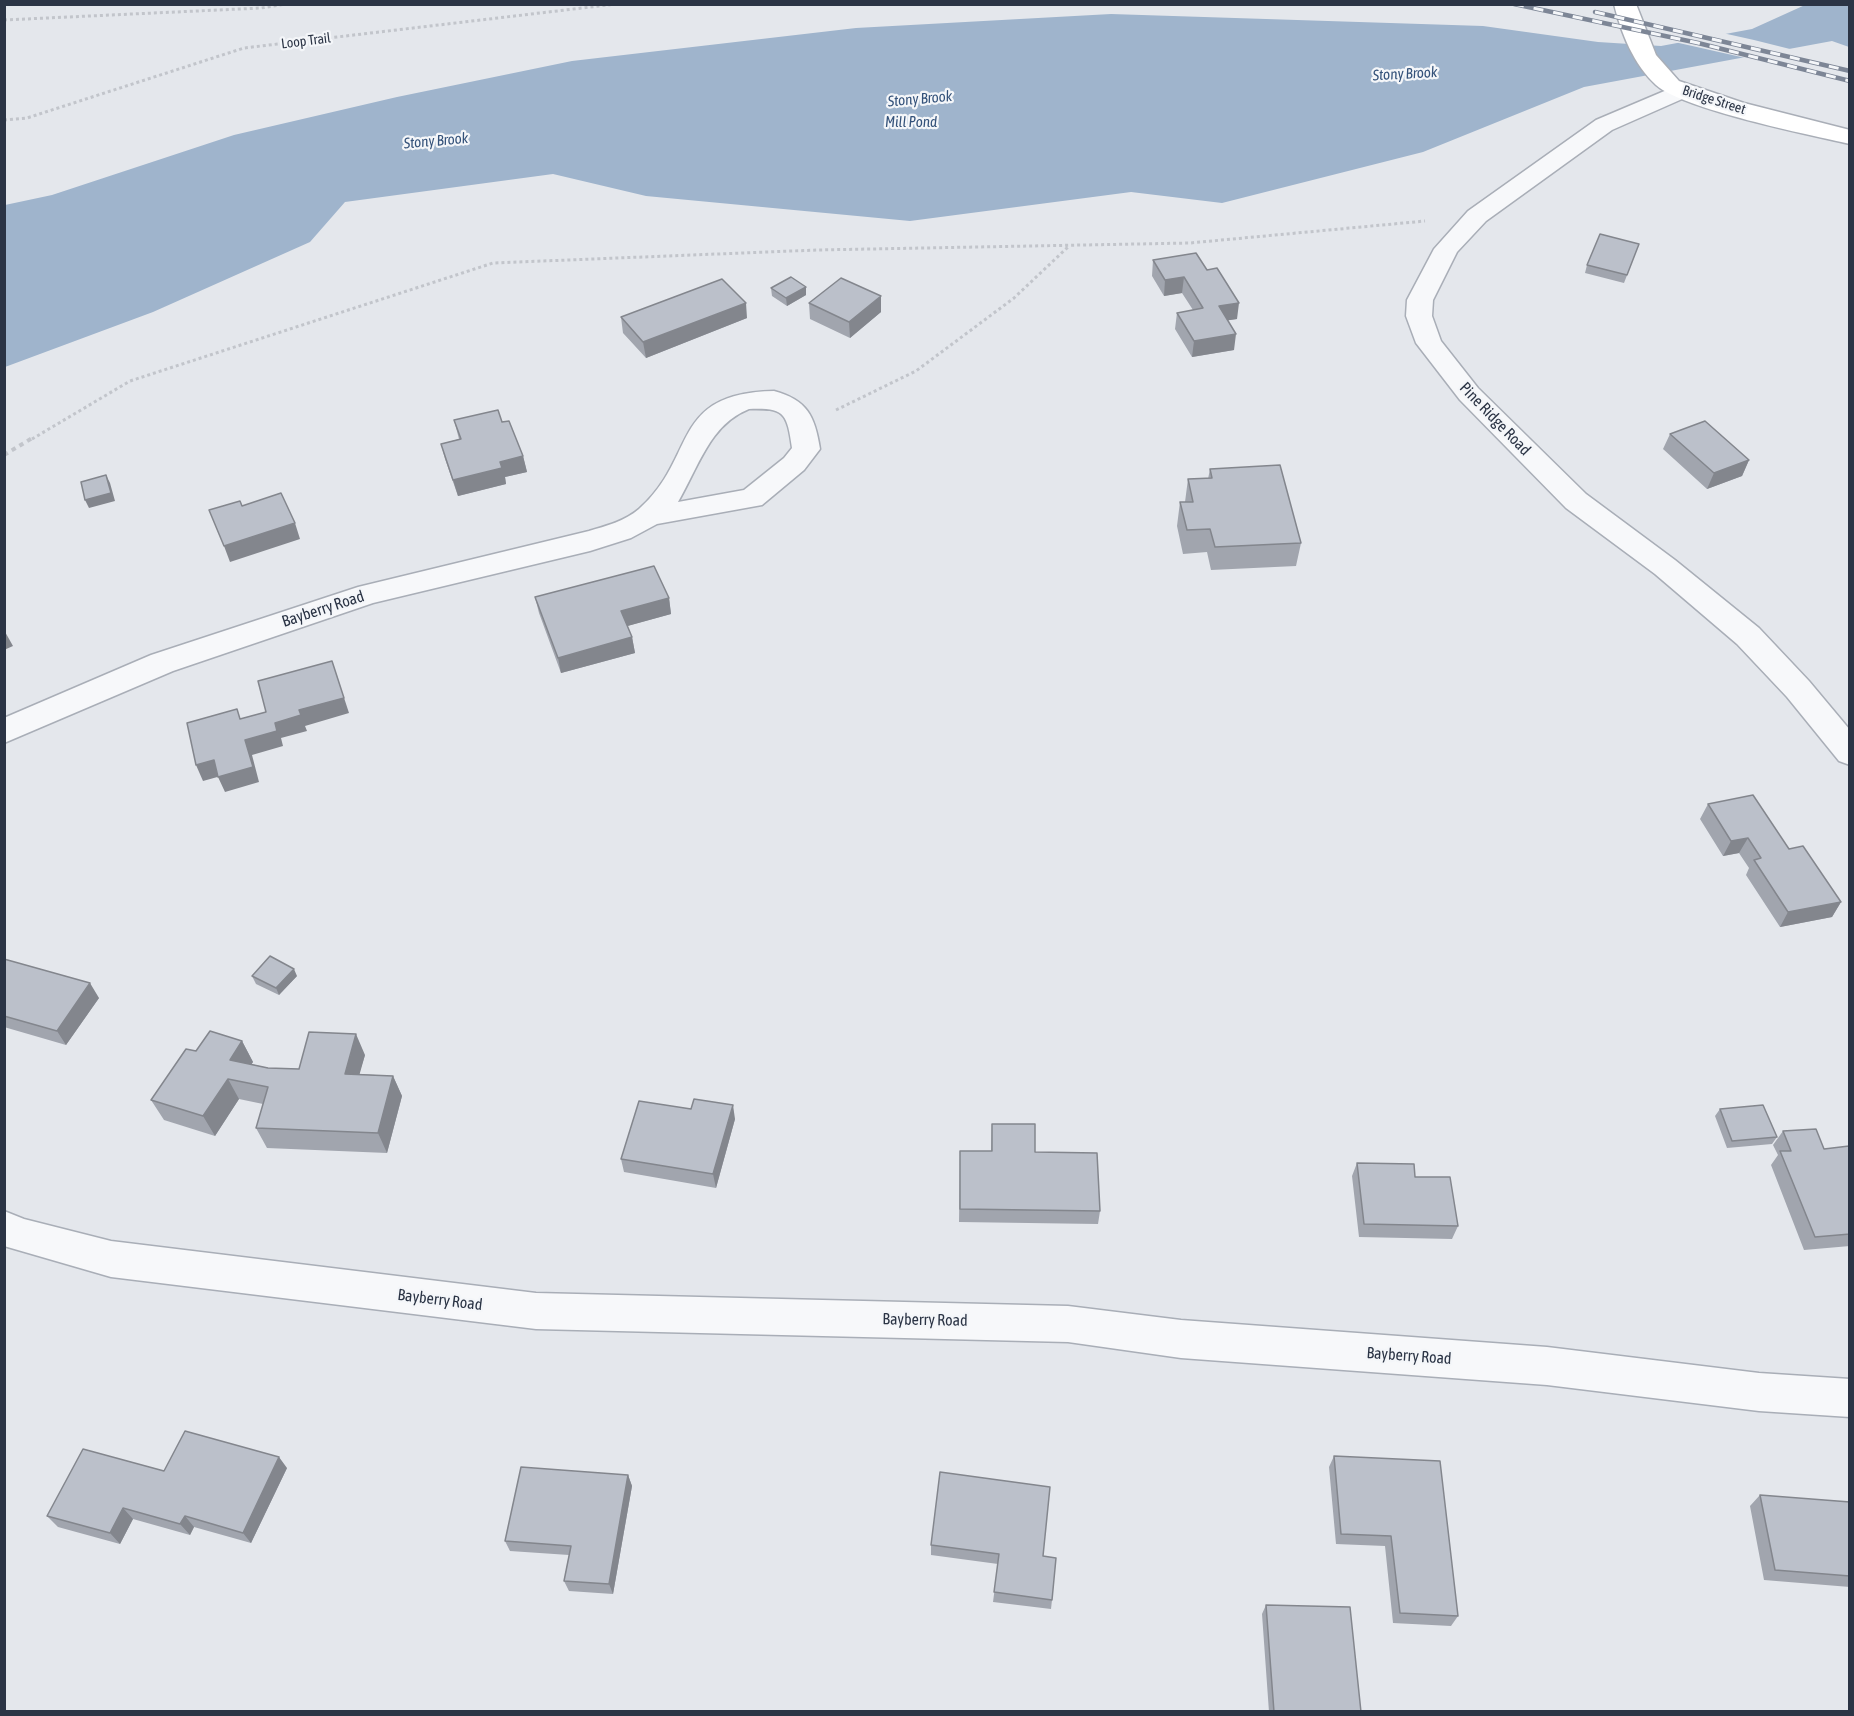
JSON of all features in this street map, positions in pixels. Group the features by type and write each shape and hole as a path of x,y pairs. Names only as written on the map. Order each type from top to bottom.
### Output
{"main road":[{"path":"1625,4 1630,29 1671,83"},
{"name":"Bridge Street","path":"1671,83 1770,118 1850,137"}],"street":[{"name":"Pine Ridge Road","path":"1671,83 1605,125 1477,216 1446,249 1420,300 1419,316 1429,343 1469,394 1576,501 1665,567 1748,636 1798,689 1850,753"},
{"name":"Bayberry Road","path":"4,730 162,663 368,594 591,542 626,530 650,516 752,498 794,464 806,449 803,425 792,407 781,401 766,399 725,406 708,421 667,495 650,516"},
{"name":"Bayberry Road","path":"4,1228 20,1235 111,1259 536,1311 1068,1324 1181,1339 1547,1366 1759,1392 1850,1398"}],"path":[{"path":"4,20 261,8 286,4"},
{"name":"Loop Trail","path":"4,120 27,118 244,48 616,4"},
{"path":"4,455 130,381 493,263 817,250 1190,243 1477,216"},
{"path":"803,425 916,371 1014,298 1070,245"}],"water":[{"name":"Mill Pond","path":"1805,5 1849,5 1849,47 1832,41 1584,87 1423,152 1222,203 1131,192 910,221 646,196 553,174 345,202 310,242 153,312 5,367 5,205 52,195 234,135 397,97 572,61 856,28 1111,14 1483,26 1598,42 1661,46 1752,29"}],"pier":[{"path":"1718,32 1798,51 1750,59 1670,41"}],"building":[{"path":"1600,234 1639,244 1627,275 1587,265"},
{"path":"1196,253 1207,270 1217,268 1239,303 1219,306 1236,334 1194,341 1177,313 1203,308 1184,277 1165,280 1153,260"},
{"path":"791,277 806,287 786,298 771,288"},
{"path":"841,278 881,296 849,322 809,303"},
{"path":"722,279 746,303 643,342 621,317"},
{"path":"498,410 502,422 509,421 523,456 500,462 502,468 453,480 441,444 461,439 454,420"},
{"path":"1705,421 1749,460 1714,473 1670,434"},
{"path":"1280,465 1301,543 1215,547 1210,529 1187,530 1180,502 1193,502 1188,479 1212,478 1210,469"},
{"path":"106,475 111,493 85,500 81,482"},
{"path":"281,493 295,523 224,546 209,510 240,501 242,506"},
{"path":"654,566 669,598 621,611 632,637 558,658 535,597"},
{"path":"332,661 344,698 299,710 301,715 275,723 277,731 245,740 253,767 218,777 214,760 196,765 187,723 237,709 240,719 266,712 258,681"},
{"path":"1753,795 1789,849 1803,846 1841,902 1788,912 1754,860 1761,858 1748,838 1731,841 1708,804"},
{"path":"270,956 294,969 276,988 252,976"},
{"path":"4,959 90,983 57,1031 4,1016"},
{"path":"210,1031 242,1041 230,1060 268,1068 299,1069 309,1032 356,1034 345,1074 393,1076 378,1133 256,1128 268,1087 228,1079 203,1116 151,1100 186,1049 196,1051"},
{"path":"694,1099 733,1105 713,1174 621,1159 639,1101 691,1109"},
{"path":"1763,1105 1777,1137 1732,1141 1720,1109"},
{"path":"992,1124 1035,1124 1035,1152 1097,1153 1100,1211 960,1209 960,1151 992,1151"},
{"path":"1816,1129 1824,1149 1849,1146 1850,1148 1850,1234 1815,1237 1780,1151 1791,1151 1783,1131"},
{"path":"1357,1163 1414,1164 1415,1177 1450,1177 1458,1226 1364,1224"},
{"path":"185,1431 279,1457 243,1533 185,1516 180,1524 123,1508 110,1533 47,1516 83,1449 164,1471"},
{"path":"1334,1456 1440,1461 1458,1616 1400,1613 1391,1536 1341,1534"},
{"path":"521,1467 628,1475 609,1584 564,1581 571,1546 505,1541"},
{"path":"940,1472 1050,1487 1043,1556 1056,1558 1052,1600 994,1592 999,1554 931,1545"},
{"path":"1760,1495 1850,1502 1850,1576 1775,1570"},
{"path":"1266,1605 1350,1607 1361,1712 1274,1712"}],"railway":[{"path":"1514,4 1698,43 1850,81"},
{"path":"1595,12 1850,71"}],"water label":[{"name":"Stony Brook","path":"1405,74"},
{"name":"Stony Brook","path":"920,99"},
{"name":"Stony Brook","path":"436,141"}]}
